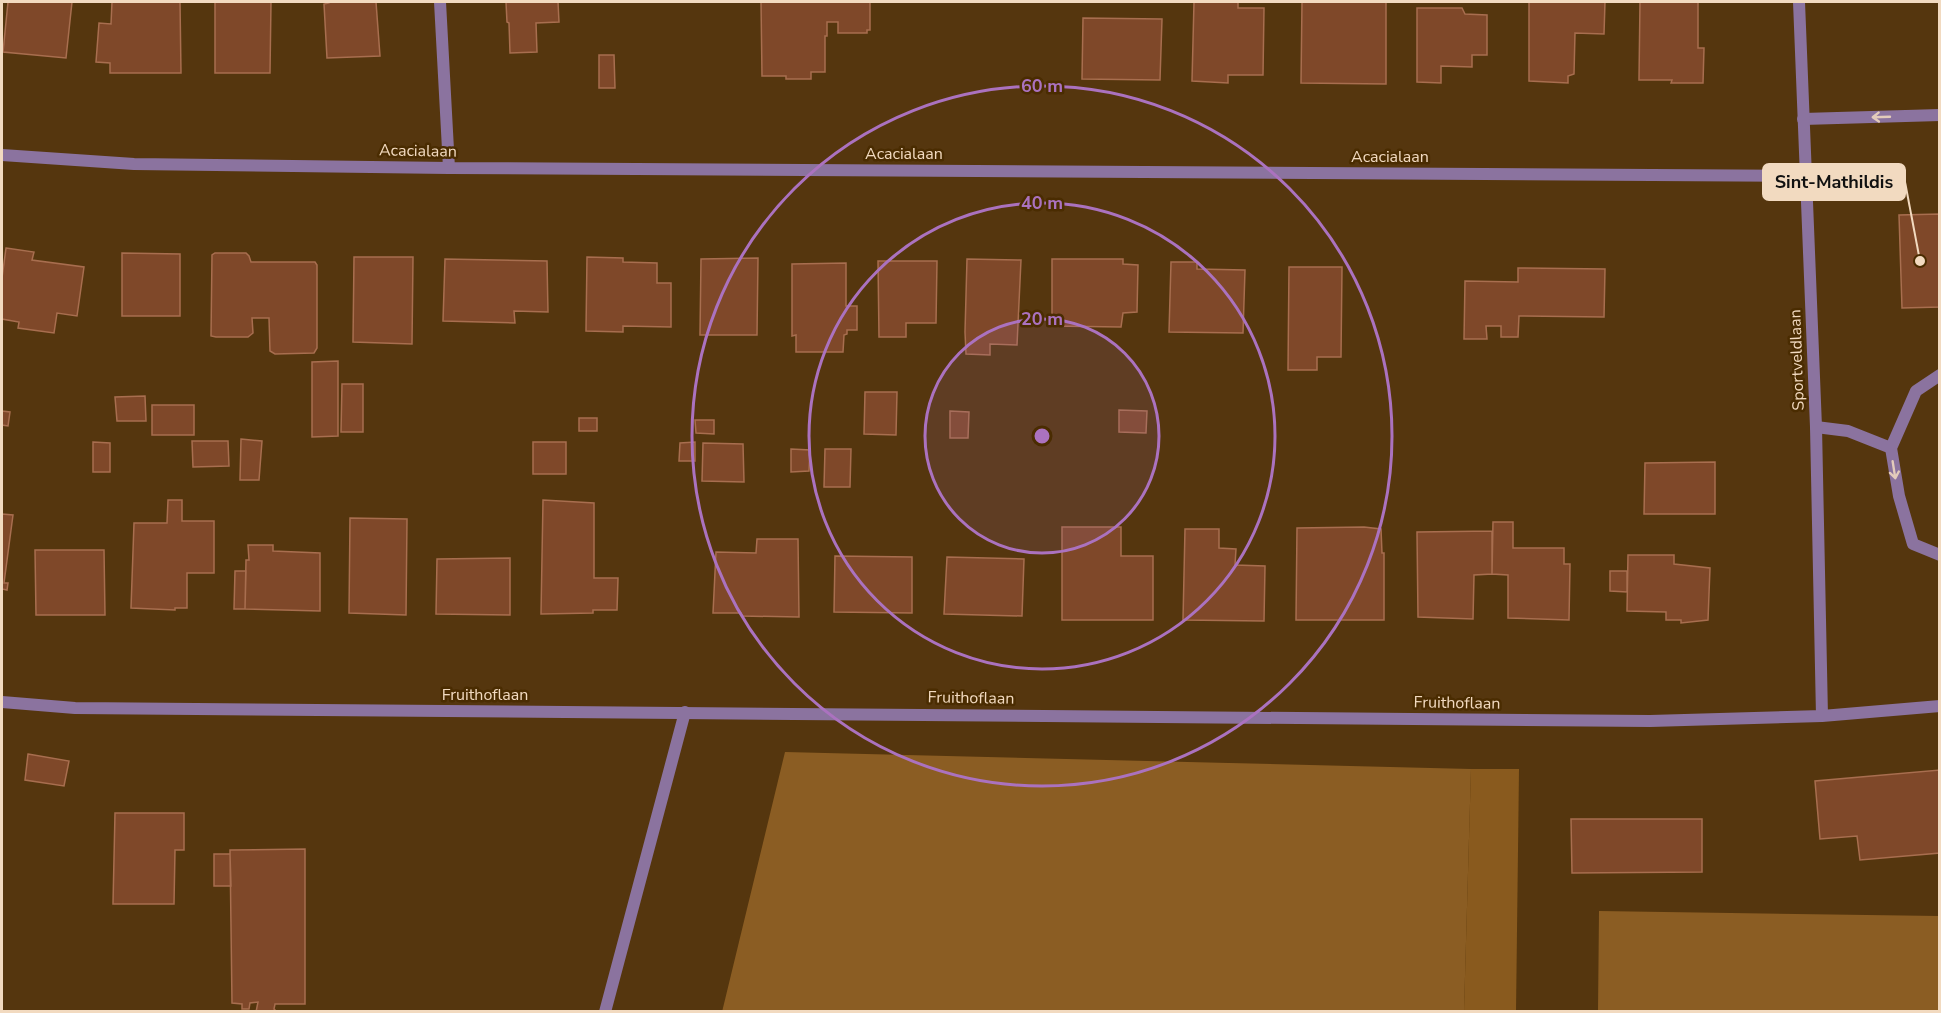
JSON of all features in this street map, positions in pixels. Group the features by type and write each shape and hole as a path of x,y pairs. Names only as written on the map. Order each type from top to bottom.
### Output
{"street":[{"path":"440,2 449,168"},
{"name":"Sportveldlaan","path":"1799,2 1816,427 1822,717"},
{"path":"1803,119 1940,115"},
{"name":"Acacialaan","path":"2,155 134,164 449,168 1806,176"},
{"path":"1940,375 1916,391 1891,448 1899,496 1913,544 1940,555"},
{"path":"1816,427 1848,431 1891,448"},
{"name":"Fruithoflaan","path":"2,702 75,708 1650,721 1822,717 1940,706"},
{"path":"605,1011 686,712"}],"shaded area":[{"path":"785,752 1471,769 1464,1011 722,1012"},
{"path":"1471,769 1519,769 1516,1011 1464,1011"},
{"path":"1599,911 1939,916 1939,1011 1598,1011"}],"building":[{"path":"8,2 72,2 66,58 3,52"},
{"path":"112,2 180,2 181,73 110,73 110,63 96,62 99,23 111,24"},
{"path":"215,2 271,2 270,73 215,73"},
{"path":"329,2 376,2 380,56 327,58 324,4"},
{"path":"506,2 558,2 559,22 536,23 537,52 510,53"},
{"path":"761,2 870,2 870,30 867,30 867,33 838,33 838,22 827,22 825,72 811,72 811,79 762,76"},
{"path":"1194,2 1238,2 1238,8 1264,8 1263,75 1228,75 1228,83 1192,81"},
{"path":"1302,2 1386,2 1386,84 1301,83"},
{"path":"1529,2 1605,2 1604,34 1575,33 1574,74 1568,76 1568,83 1529,81"},
{"path":"1640,2 1698,2 1698,48 1704,48 1703,83 1639,80"},
{"path":"1417,8 1462,8 1465,14 1487,15 1487,55 1472,55 1472,67 1441,66 1441,83 1417,82"},
{"path":"1083,18 1162,19 1160,80 1082,79"},
{"path":"599,55 614,55 615,88 599,88"},
{"path":"1940,214 1940,307 1902,308 1899,215"},
{"path":"6,248 34,252 32,260 84,267 77,316 57,313 54,333 18,328 19,322 2,319 2,278"},
{"path":"122,253 180,254 180,316 122,316"},
{"path":"215,253 246,253 251,262 315,262 317,265 317,348 314,353 275,354 270,351 269,318 252,318 253,333 248,337 211,336 212,255"},
{"path":"354,257 413,257 412,344 353,342"},
{"path":"587,257 623,258 623,262 657,263 657,283 671,283 671,327 623,326 623,332 586,331"},
{"path":"758,258 757,335 700,335 701,259"},
{"path":"445,259 547,261 548,312 514,311 515,323 443,321"},
{"path":"967,259 1021,260 1017,345 990,344 990,355 966,354"},
{"path":"1052,259 1123,259 1123,264 1138,265 1137,312 1123,313 1121,327 1052,326"},
{"path":"878,261 937,261 936,323 906,323 906,337 879,337"},
{"path":"1171,262 1197,262 1197,269 1245,270 1243,333 1169,332"},
{"path":"846,263 846,306 857,306 857,330 847,330 847,334 844,335 843,352 796,352 796,335 792,336 792,264"},
{"path":"1289,267 1342,267 1341,357 1317,357 1317,370 1288,370"},
{"path":"1518,268 1605,269 1604,317 1519,316 1518,337 1501,337 1501,326 1486,326 1487,339 1464,339 1465,281 1518,282"},
{"path":"338,361 338,436 312,437 312,362"},
{"path":"342,384 363,384 363,432 341,432"},
{"path":"865,392 897,392 896,435 864,434"},
{"path":"145,396 146,421 117,421 115,397"},
{"path":"152,405 194,405 194,435 152,435"},
{"path":"1119,410 1147,411 1146,433 1119,432"},
{"path":"2,411 10,412 8,426 2,425"},
{"path":"950,411 969,412 968,438 950,438"},
{"path":"579,418 597,418 597,431 579,431"},
{"path":"695,420 714,420 714,434 696,433"},
{"path":"241,439 262,441 259,480 240,480"},
{"path":"192,441 228,441 229,466 193,467"},
{"path":"93,442 110,443 110,472 93,472"},
{"path":"533,442 566,442 566,474 533,474"},
{"path":"695,442 695,461 679,461 680,443"},
{"path":"703,443 743,444 744,482 702,481"},
{"path":"791,449 810,450 809,471 791,472"},
{"path":"825,449 851,449 850,487 824,487"},
{"path":"1715,462 1715,514 1644,514 1645,463"},
{"path":"168,500 182,500 182,521 214,521 214,573 187,573 187,608 175,608 175,610 131,608 134,523 167,523"},
{"path":"543,500 594,503 594,578 618,578 617,610 541,614"},
{"path":"2,514 13,515 4,583 8,583 7,590 2,589"},
{"path":"350,518 407,519 406,615 349,613"},
{"path":"1493,522 1513,522 1513,548 1564,548 1564,564 1570,564 1569,620 1508,618 1508,575 1492,574"},
{"path":"1062,527 1121,527 1121,556 1153,556 1153,620 1062,620"},
{"path":"1297,528 1381,529 1382,553 1384,553 1384,620 1296,620"},
{"path":"1185,529 1219,529 1219,548 1236,549 1235,565 1265,566 1264,621 1183,620"},
{"path":"1492,531 1492,574 1474,575 1473,619 1418,617 1417,532"},
{"path":"757,539 798,539 799,617 713,613 716,552 756,553"},
{"path":"248,545 273,545 273,551 320,553 320,611 245,609"},
{"path":"35,550 104,550 105,615 36,615"},
{"path":"1628,555 1674,555 1674,564 1710,568 1708,620 1681,623 1681,620 1666,620 1666,612 1627,611"},
{"path":"835,556 912,557 912,613 834,612"},
{"path":"947,557 1024,559 1022,616 944,614"},
{"path":"510,558 510,615 436,614 437,559"},
{"path":"235,571 246,571 245,609 234,609"},
{"path":"1610,571 1627,571 1627,592 1610,591"},
{"path":"28,754 69,761 64,786 25,780"},
{"path":"1940,770 1940,853 1860,860 1857,836 1820,839 1815,781"},
{"path":"115,813 184,813 184,850 175,850 174,904 113,904"},
{"path":"1571,819 1702,819 1702,872 1572,873"},
{"path":"305,849 305,1004 275,1004 274,1009 277,1012 256,1012 258,1002 250,1003 249,1009 242,1009 242,1004 232,1003 230,850"},
{"path":"214,854 230,854 231,886 214,886"}],"place":[{"name":"Sint-Mathildis","path":"1920,261"}]}
